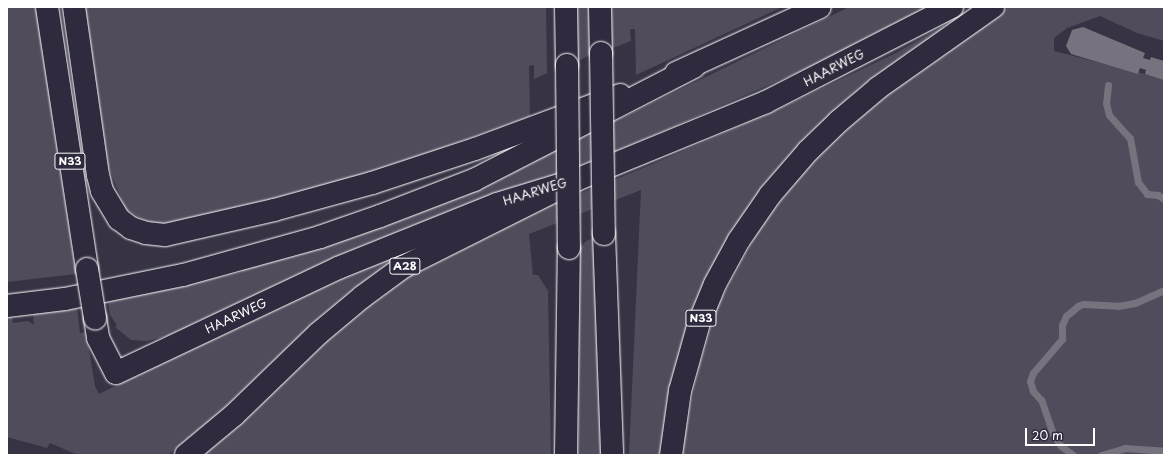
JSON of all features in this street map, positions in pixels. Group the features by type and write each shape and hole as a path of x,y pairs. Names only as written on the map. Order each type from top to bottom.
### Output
{"main road":[{"name":"HAARWEG","path":"47,7 94,318 98,338 116,373 338,268 497,204 576,180 766,102 952,7"},
{"name":"N33","path":"74,7 98,176 102,191 119,219 131,228 165,234 274,210 372,183 475,149 694,67"},
{"path":"566,7 569,248 566,455"},
{"path":"600,7 604,234 612,455"},
{"path":"7,306 65,299 183,275 299,243 365,221 474,180 694,67 820,7"},
{"name":"N33","path":"670,455 680,391 700,323 715,284 739,240 770,195 808,151 839,121 878,88 993,7"},
{"name":"A28","path":"186,455 234,415 319,333 362,297 403,267 576,180"}],"shaded area":[{"path":"7,7 36,7 76,274 7,282"},
{"path":"84,7 546,7 547,73 534,79 534,65 529,66 530,116 426,154 322,187 172,224 152,222 138,217 126,209 105,159"},
{"path":"577,7 589,7 589,52 588,56 578,61"},
{"path":"609,7 782,7 636,75 635,29 630,29 631,41 610,49"},
{"path":"849,7 929,7 817,64 638,142 334,261 176,334 147,341 131,340 115,327 117,325 110,315 108,302 242,272 242,268 531,162"},
{"path":"1009,7 1164,7 1164,41 1137,33 1100,16 1067,28 1054,38 1054,51 1164,79 1164,455 683,455 685,432 699,367 718,305 761,226 813,159 861,112"},
{"path":"943,26 947,32 739,227 663,455 629,455 641,190 529,234 533,275 538,275 548,291 551,455 199,455 380,292 497,227 641,169 768,114 896,53"},
{"path":"1083,27 1145,53 1143,58 1150,60 1151,57 1164,61 1164,80 1145,74 1146,70 1140,68 1138,74 1071,54 1066,46 1072,30"},
{"path":"596,237 603,455 578,455 580,248 586,241"},
{"path":"412,249 413,251 246,392 168,455 78,455 50,443 47,448 7,437 7,318 12,317 13,323 28,321 34,325 33,314 77,307 80,333 86,332 95,386 99,394 309,292"}],"waterway":[{"path":"1108,85 1106,103 1109,115 1130,138 1138,182 1147,194 1158,195 1164,199"},
{"path":"1073,455 1061,446 1053,434 1041,400 1033,391 1030,381 1033,373 1062,339 1062,325 1066,316 1078,306 1083,304 1118,306 1135,303 1164,290"},
{"path":"1101,455 1125,448 1164,451"}]}
